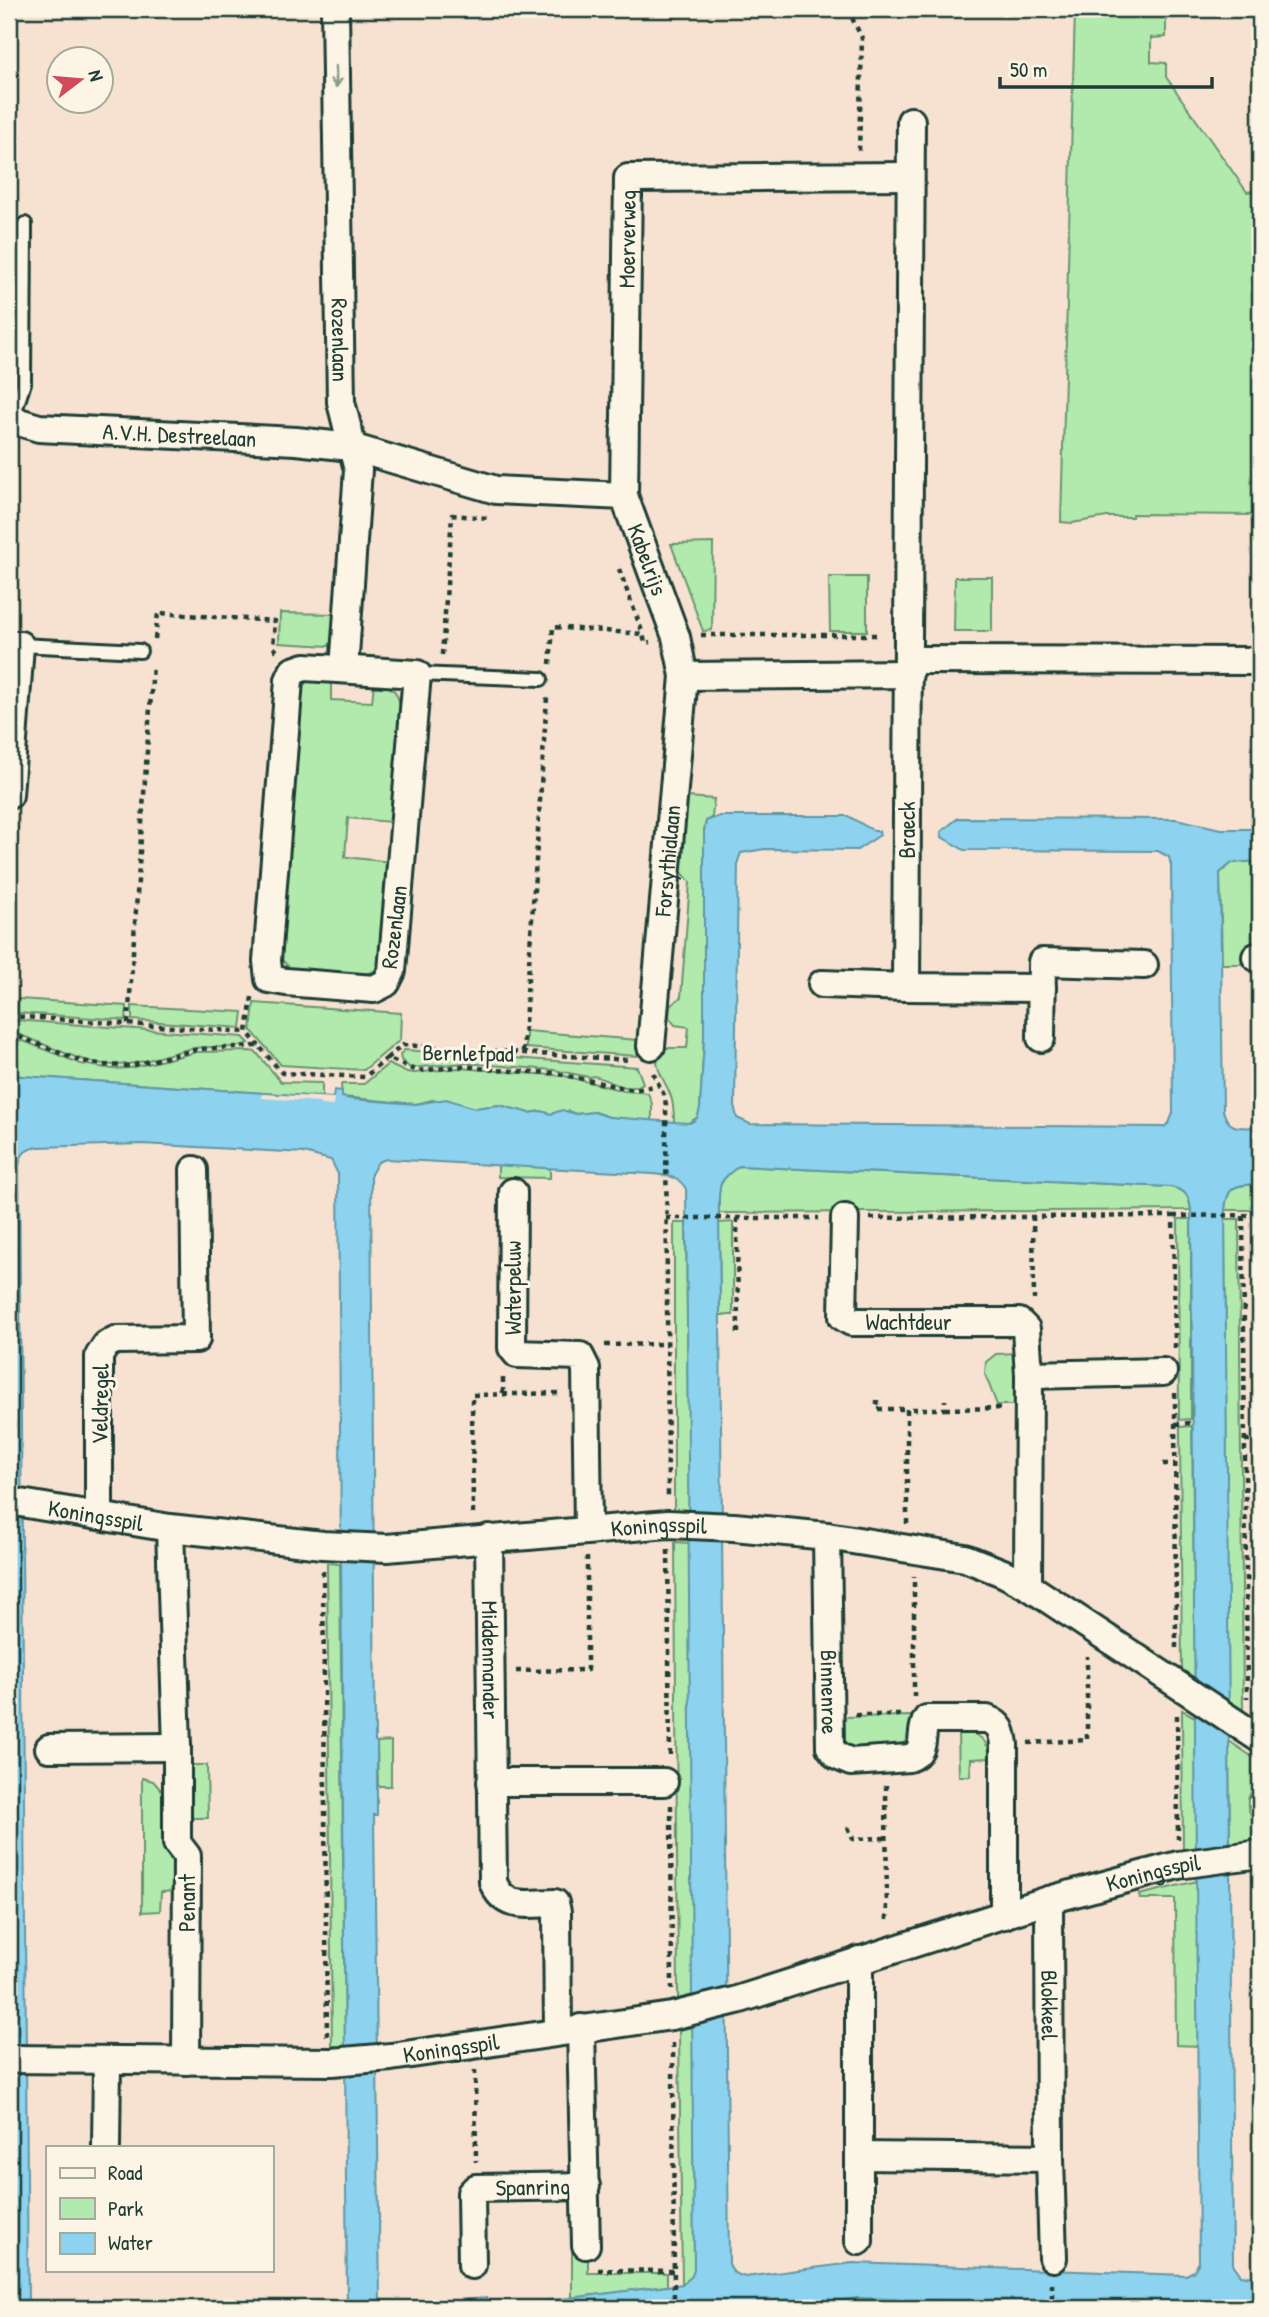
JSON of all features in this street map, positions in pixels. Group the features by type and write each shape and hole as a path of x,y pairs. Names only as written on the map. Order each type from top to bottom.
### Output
{"street":[{"name":"Rozenlaan","path":"335,9 341,402 358,470 344,669"},
{"path":"909,656 911,121"},
{"name":"Moerverweg","path":"624,496 628,178 910,176"},
{"name":"A.V.H. Destreelaan","path":"10,419 39,428 283,440 351,447"},
{"name":"Kabelrijs","path":"351,447 496,490 624,496 676,637 684,676"},
{"path":"9,795 14,645"},
{"path":"684,676 909,656 1260,661"},
{"name":"Braeck","path":"906,987 909,656"},
{"path":"269,979 267,961 271,908 289,680 293,670 305,667 429,676"},
{"name":"Rozenlaan","path":"269,979 374,989 386,983 392,971 429,676"},
{"name":"Forsythialaan","path":"651,1054 684,676"},
{"path":"1041,1038 1042,962 1144,965"},
{"path":"822,985 1042,988"},
{"name":"Veldregel","path":"99,1515 99,1356 106,1345 115,1340 196,1339 194,1170"},
{"name":"Waterpeluw","path":"513,1192 512,1348 517,1353 580,1356"},
{"name":"Wachtdeur","path":"845,1218 843,1317 851,1322 1019,1322 1023,1325"},
{"path":"1023,1325 1026,1329 1029,1375 1028,1586"},
{"path":"580,1356 586,1368 588,1530"},
{"path":"1029,1375 1171,1372"},
{"name":"Koningsspil","path":"21,1503 170,1528 329,1546 387,1548 671,1524 827,1536 965,1558 1028,1586 1250,1732"},
{"name":"Penant","path":"170,1528 177,1747 177,1843 187,1856 186,2061"},
{"name":"Binnenroe","path":"827,1536 830,1747 837,1756 851,1762 916,1756 922,1746 923,1724"},
{"name":"Middenmander","path":"481,1539 491,1671 493,1882 498,1895 509,1903 555,1903 570,2030"},
{"path":"923,1724 927,1719 987,1719 1002,1729 1004,1915 1049,1900"},
{"path":"49,1748 177,1747"},
{"path":"491,1782 668,1781"},
{"name":"Koningsspil","path":"1049,1900 1181,1865 1251,1856"},
{"name":"Blokkeel","path":"1049,1900 1053,2258"},
{"name":"Koningsspil","path":"9,2059 329,2062 391,2057 677,2015 737,2000 1004,1915"},
{"path":"859,1960 859,2241"},
{"name":"Spanring","path":"570,2030 586,2186 586,2245"},
{"path":"106,2146 107,2061"},
{"path":"859,2156 1050,2158"},
{"name":"Spanring","path":"471,2264 471,2193 476,2188 586,2186"}],"lane":[{"path":"10,419 24,383 25,224"},
{"path":"14,645 140,651"},
{"path":"429,676 544,685"}],"path":[{"path":"852,18 862,38 859,176"},
{"path":"429,676 452,515 499,519"},
{"path":"616,561 645,643 701,635 909,656"},
{"path":"155,650 158,612 275,621 273,647 293,670"},
{"path":"550,666 553,627 643,634"},
{"path":"128,1024 153,664"},
{"path":"523,1052 544,685"},
{"path":"9,977 12,982 9,1025"},
{"path":"247,1032 250,998 269,979"},
{"path":"9,1016 247,1032 282,1073 365,1077 402,1045 523,1052 651,1054 666,1105 671,1524 668,1781 677,2015 674,2308"},
{"path":"9,1035 77,1060 104,1065 130,1066 199,1049 259,1046"},
{"name":"Bernlefpad","path":"387,1058 417,1072 465,1066 554,1073 634,1090 659,1085"},
{"path":"666,1218 1260,1215"},
{"path":"1023,1325 1034,1312 1033,1216"},
{"path":"1175,1216 1171,1372 1175,1424 1181,1865"},
{"path":"1242,1216 1250,1732"},
{"path":"735,1217 738,1334"},
{"path":"580,1356 592,1345 667,1344"},
{"path":"481,1539 472,1395 586,1393"},
{"path":"877,1400 877,1409 907,1409"},
{"path":"945,1409 1029,1408"},
{"path":"1175,1424 1191,1423"},
{"path":"1245,1440 1256,1440"},
{"path":"1163,1464 1175,1464"},
{"path":"491,1671 587,1670 588,1530"},
{"path":"329,1546 329,2062"},
{"path":"1246,1579 1254,1579"},
{"path":"1004,1744 1087,1740 1087,1624"},
{"path":"829,1714 914,1715 923,1724"},
{"path":"886,1760 887,1951"},
{"path":"1260,1787 1254,1792 1251,1802 1254,1814 1260,1819"},
{"path":"848,1827 853,1839 886,1838"},
{"path":"474,2044 476,2188"},
{"path":"586,2245 591,2253 591,2270 674,2272"}],"green space":[{"path":"1075,9 1172,9 1166,12 1166,37 1151,38 1151,62 1166,63 1166,77 1247,192 1260,190 1260,515 1132,514 1132,517 1061,522"},
{"path":"713,543 712,630 703,631 671,544"},
{"path":"829,577 867,577 867,631 830,631"},
{"path":"955,577 992,577 992,631 954,631"},
{"path":"280,613 337,614 334,637 329,646 279,643"},
{"path":"307,681 331,681 331,700 372,702 374,683 387,686 397,694 401,712 394,817 391,817 390,822 348,818 345,857 391,862 379,967 372,972 351,976 292,970 282,960 279,948 299,690"},
{"path":"687,797 714,799 712,817 706,821 704,831 704,1039 700,1108 698,1117 688,1123 674,1123 670,1094 657,1064 660,1053 666,1048 687,1048 689,1027 675,1025 669,1017 670,1006 681,997 690,882 680,870"},
{"path":"1252,861 1253,964 1222,964 1220,873 1232,863"},
{"path":"18,999 127,1006 126,1020 16,1013"},
{"path":"254,1003 401,1013 400,1040 364,1070 281,1065 251,1030"},
{"path":"132,1006 243,1012 241,1028 132,1020"},
{"path":"14,1020 243,1037 249,1043 236,1047 195,1048 125,1064 102,1064 77,1058 17,1034 10,1028"},
{"path":"526,1031 638,1040 637,1056 526,1048"},
{"path":"9,1038 81,1064 113,1069 130,1068 197,1052 256,1052 281,1082 322,1083 322,1097 9,1075"},
{"path":"404,1050 637,1067 643,1083 625,1087 594,1076 554,1070 465,1063 410,1068 401,1060 400,1055"},
{"path":"388,1064 405,1072 415,1073 458,1068 565,1076 624,1091 648,1093 652,1104 652,1122 609,1117 594,1112 530,1113 499,1105 475,1108 432,1100 416,1104 342,1097 341,1084 364,1084"},
{"path":"498,1164 550,1168 550,1178 498,1177"},
{"path":"739,1166 1170,1187 1186,1194 1191,1210 719,1213 720,1186 726,1176"},
{"path":"1260,1184 1260,1210 1225,1210 1228,1195 1235,1187"},
{"path":"1178,1219 1191,1219 1191,1419 1179,1420"},
{"path":"1225,1219 1239,1219 1243,1711 1228,1703"},
{"path":"733,1222 733,1315 720,1315 719,1223"},
{"path":"674,1223 686,1223 689,1510 674,1510"},
{"path":"1015,1353 1015,1405 997,1405 985,1374 986,1362 996,1354"},
{"path":"1192,1426 1195,1680 1182,1672 1180,1427"},
{"path":"675,1542 689,1543 693,1995 678,1999"},
{"path":"327,1563 340,1564 345,2046 332,2048"},
{"path":"1182,1710 1195,1717 1197,1849 1183,1852"},
{"path":"912,1716 911,1735 900,1747 860,1750 846,1745 841,1737 840,1717"},
{"path":"958,1731 981,1738 989,1751 990,1758 971,1759 970,1776 959,1776"},
{"path":"391,1741 391,1786 378,1786 377,1742"},
{"path":"1229,1741 1257,1760 1260,1783 1248,1798 1248,1809 1260,1823 1260,1840 1230,1844"},
{"path":"187,1765 207,1765 208,1818 185,1818"},
{"path":"142,1778 153,1781 162,1791 165,1846 175,1867 178,1891 161,1892 160,1911 142,1912"},
{"path":"1197,1881 1198,2046 1176,2045 1175,1899 1140,1899 1139,1895"},
{"path":"693,2027 694,2269 693,2276 682,2284 679,2030"},
{"path":"572,2251 588,2251 588,2273 667,2273 667,2286 572,2298"},
{"path":"857,2298 1047,2305 1047,2308 775,2308"}],"water":[{"path":"720,816 848,816 874,831 879,831 880,835 857,850 765,849 741,853 738,861 737,1118 750,1124 1164,1127 1173,1113 1169,857 1158,851 964,850 942,837 941,832 958,818 1176,819 1221,829 1260,829 1260,861 1232,863 1220,873 1223,1110 1232,1125 1260,1127 1260,1184 1235,1188 1228,1195 1225,1210 1233,2264 1241,2275 1260,2278 1260,2308 1076,2308 1076,2305 858,2298 775,2308 488,2308 683,2284 692,2276 694,2269 686,1189 676,1179 653,1174 386,1159 378,1162 371,1174 377,1742 377,1815 374,1815 382,2308 347,2308 338,1174 331,1160 304,1153 142,1144 37,1147 24,1153 19,1166 28,2308 9,2308 9,1075 333,1098 334,1090 342,1091 342,1097 351,1099 416,1104 446,1099 475,1108 499,1105 530,1113 541,1111 551,1114 562,1110 576,1114 594,1112 609,1117 688,1123 697,1118 700,1108 704,1039 706,821","holes":["739,1166 1170,1187 1186,1194 1191,1210 1199,2262 1194,2271 1186,2275 852,2263 745,2277 734,2273 729,2264 720,1185 726,1176"]},
{"path":"486,2298 488,2308 462,2308 462,2300"}],"pier":[{"path":"262,1094 334,1098 333,1106 320,1105 320,1102 261,1098"}]}
